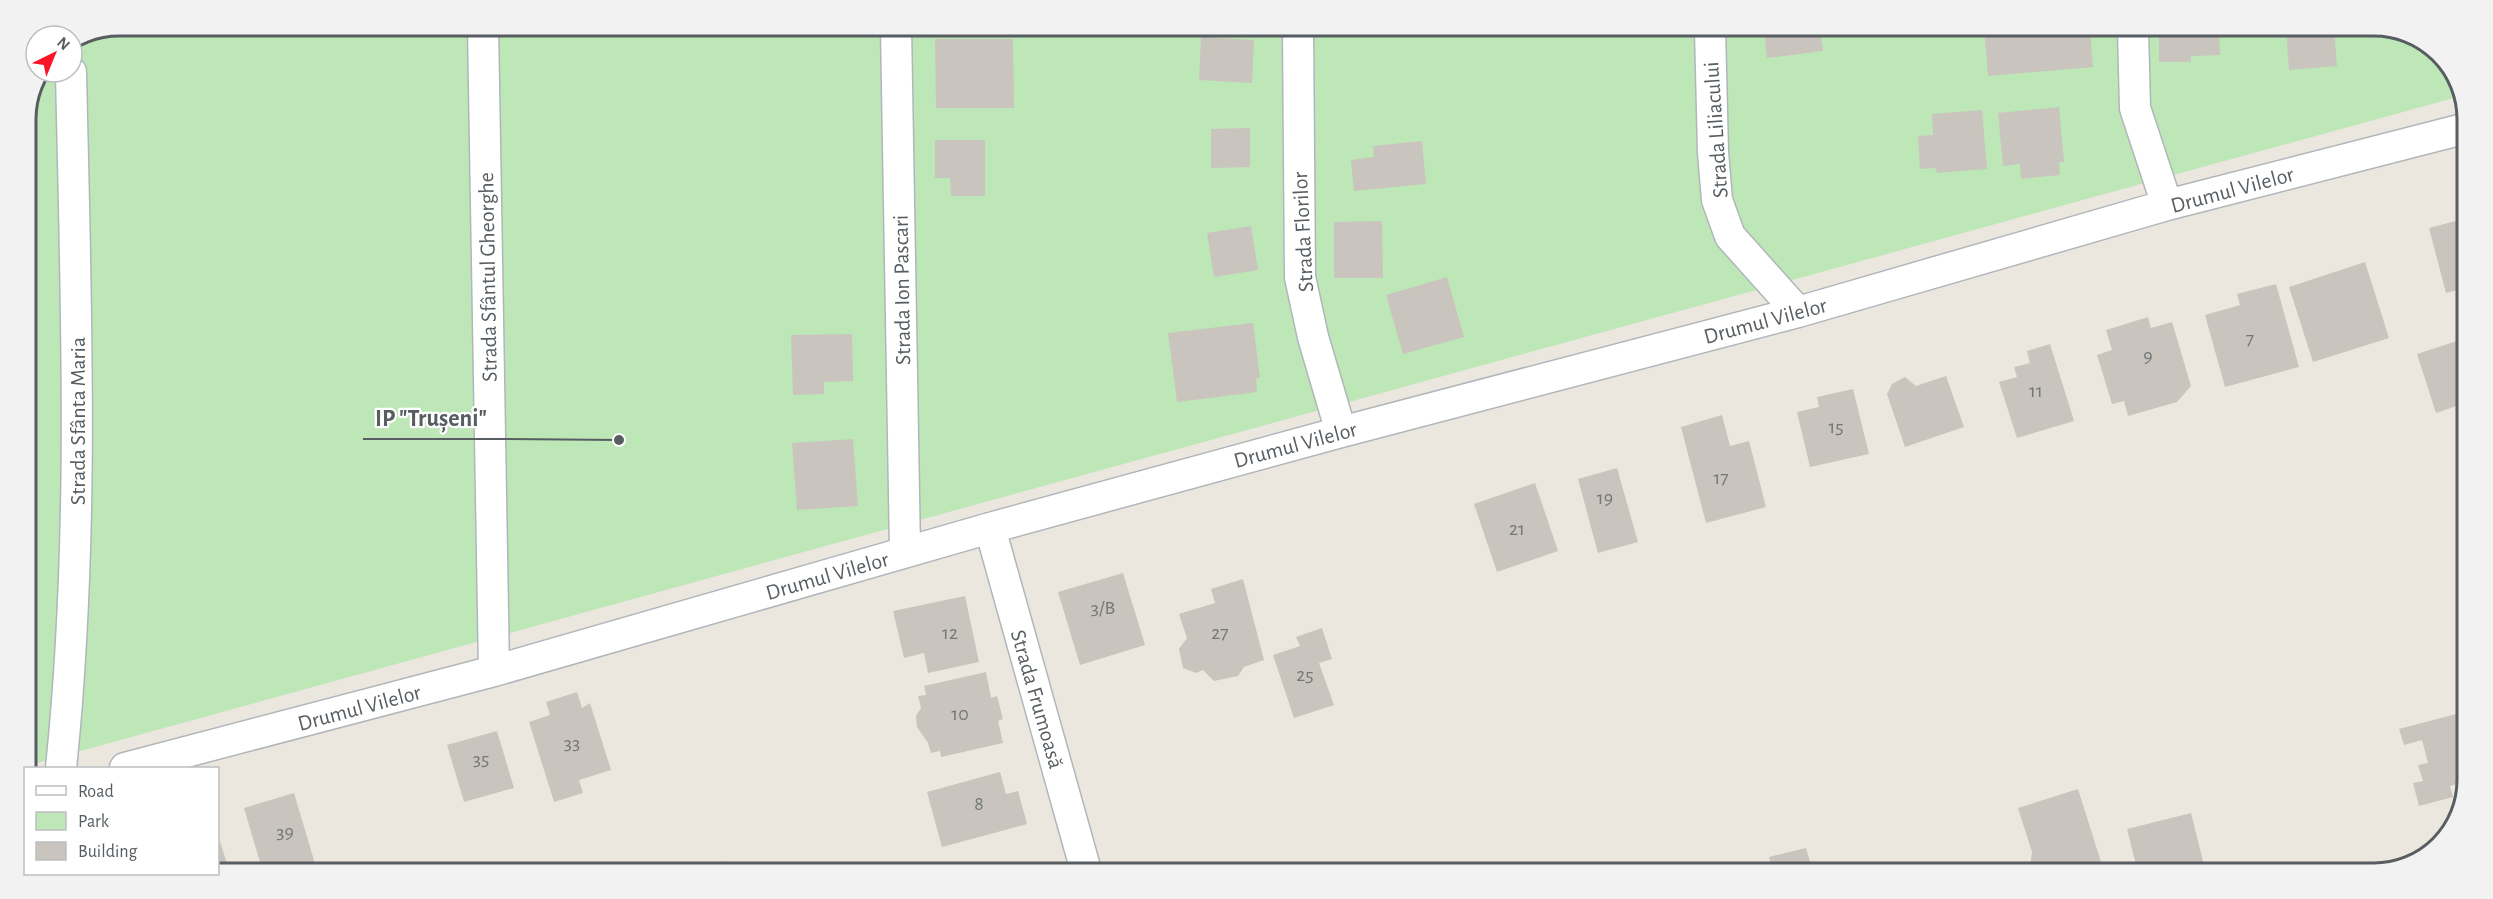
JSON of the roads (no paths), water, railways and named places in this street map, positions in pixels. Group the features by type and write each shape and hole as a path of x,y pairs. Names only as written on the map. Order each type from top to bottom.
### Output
{"street":[{"name":"Strada Sfântul Gheorghe","path":"483,36 494,671"},
{"name":"Strada Ion Pascari","path":"896,36 905,552"},
{"name":"Strada Florilor","path":"1298,36 1300,277 1313,337 1341,432"},
{"name":"Strada Liliacului","path":"1710,36 1713,152 1717,200 1730,237 1798,312"},
{"path":"2133,36 2135,108 2167,206"},
{"name":"Strada Sfânta Maria","path":"61,767 71,678 77,558 78,412 71,84"},
{"name":"Drumul Vilelor","path":"129,767 494,671 990,528 1341,432 1798,312 2167,206 2457,131"},
{"name":"Strada Frumoasă","path":"990,528 1084,863"}],"place":[{"name":"IP \"Trușeni\"","path":"619,440"}]}
